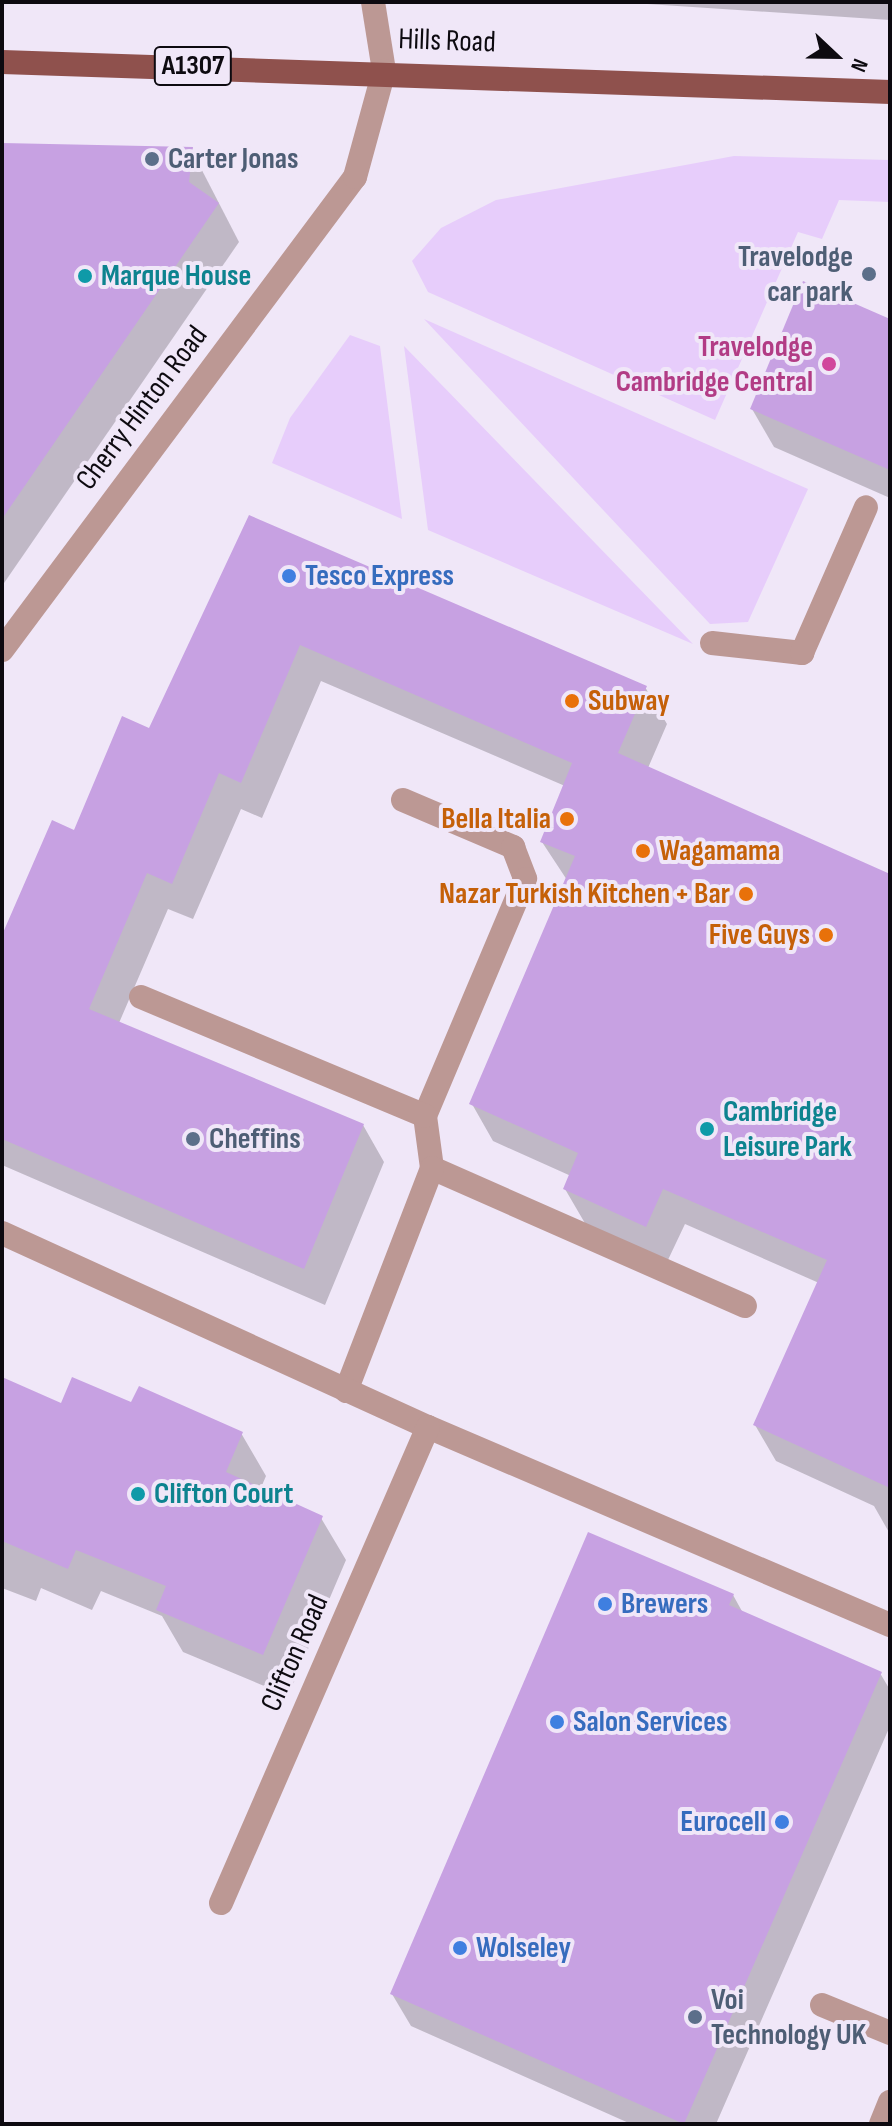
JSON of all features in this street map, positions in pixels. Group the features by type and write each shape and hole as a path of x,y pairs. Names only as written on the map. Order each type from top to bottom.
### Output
{"main road":[{"name":"Hills Road","path":"2,62 384,71 890,92"}],"street":[{"path":"373,2 384,71"},
{"name":"Cherry Hinton Road","path":"2,650 355,177 384,71"},
{"path":"712,643 802,653 866,507"},
{"path":"346,1391 432,1168 425,1116 525,879 513,847 403,800"},
{"path":"141,997 425,1116"},
{"path":"432,1168 745,1306"},
{"path":"2,1233 346,1391 890,1625"},
{"name":"Clifton Road","path":"221,1903 428,1427"},
{"path":"822,2005 890,2033"},
{"path":"881,2124 890,2102"}],"shaded area":[{"path":"734,156 890,160 890,202 839,200 822,239 798,232 715,420 428,292 412,261 441,228 496,200"},
{"path":"424,319 808,489 748,622 710,624"},
{"path":"350,335 380,346 402,519 272,463 290,418"},
{"path":"404,346 693,644 428,530"}],"building":[{"name":"Marque House","path":"2,143 193,147 189,182 219,203 2,519"},
{"name":"Travelodge Cambridge Central","path":"803,281 890,319 890,470 750,409"},
{"path":"249,515 647,686 618,753 890,874 890,1488 753,1425 827,1260 663,1189 646,1227 563,1189 578,1153 469,1104 575,856 540,842 572,763 300,645 241,783 219,773 172,884 147,873 89,1009 364,1124 304,1269 2,1139 2,935 52,820 74,830 122,716 149,728"},
{"name":"Clifton Court","path":"2,1377 61,1403 72,1377 131,1402 139,1386 243,1432 226,1472 323,1516 263,1655 156,1610 166,1586 76,1550 68,1569 2,1541"},
{"path":"588,1532 734,1594 729,1605 882,1672 684,2124 390,1994"}],"place":[{"name":"Carter Jonas","path":"152,159"},
{"name":"Travelodge car park","path":"869,274"},
{"name":"Marque House","path":"85,276"},
{"name":"Travelodge Cambridge Central","path":"829,364"},
{"name":"Tesco Express","path":"289,576"},
{"name":"Subway","path":"572,701"},
{"name":"Bella Italia","path":"567,819"},
{"name":"Wagamama","path":"643,851"},
{"name":"Nazar Turkish Kitchen + Bar","path":"746,894"},
{"name":"Five Guys","path":"826,935"},
{"name":"Cambridge Leisure Park","path":"707,1129"},
{"name":"Cheffins","path":"193,1139"},
{"name":"Clifton Court","path":"138,1494"},
{"name":"Brewers","path":"605,1604"},
{"name":"Salon Services","path":"557,1722"},
{"name":"Eurocell","path":"782,1822"},
{"name":"Wolseley","path":"460,1948"},
{"name":"Voi Technology UK","path":"695,2017"}]}
